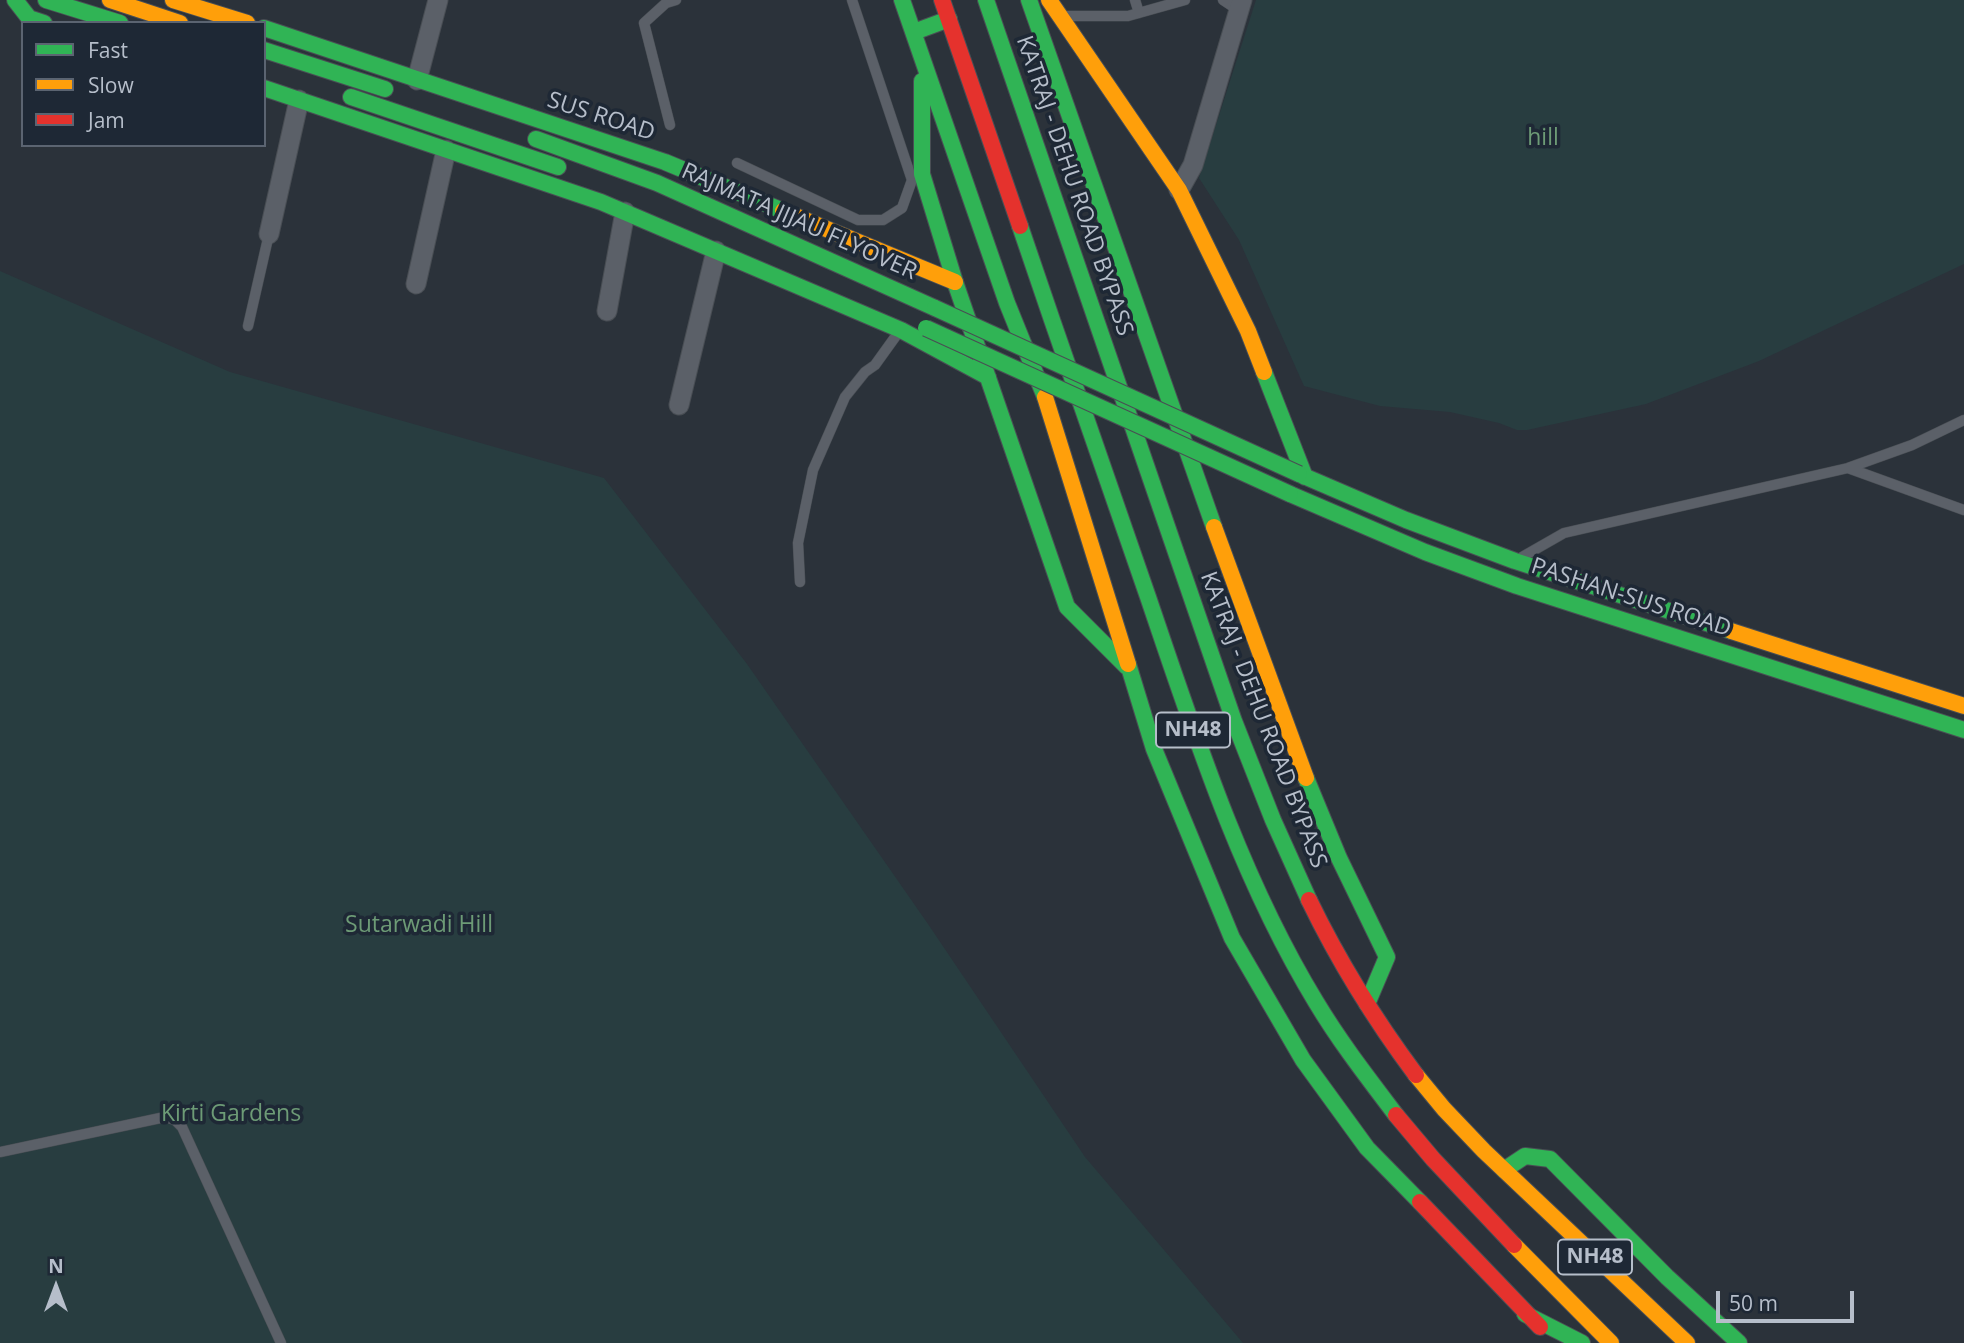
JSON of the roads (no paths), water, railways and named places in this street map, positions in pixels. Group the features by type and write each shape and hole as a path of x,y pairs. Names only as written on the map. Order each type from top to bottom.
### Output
{"main road":[{"path":"15,0 29,18 38,21"},
{"path":"46,0 114,21"},
{"path":"110,0 174,21"},
{"path":"174,0 241,21"},
{"path":"902,0 1007,303 1052,415 1154,749 1232,938 1303,1060 1367,1148 1525,1314 1557,1343"},
{"name":"NH48","path":"942,0 1195,736 1230,829 1270,918 1338,1037 1400,1122 1482,1211 1611,1343"},
{"name":"KATRAJ - DEHU ROAD BYPASS","path":"986,0 1234,722 1264,802 1307,900 1367,1004 1432,1096 1504,1170 1687,1343"},
{"path":"1029,0 1312,798 1342,867 1387,957 1367,1004"},
{"path":"1049,0 1179,190 1248,331 1289,430 1302,476"},
{"path":"914,32 949,19"},
{"name":"SUS ROAD","path":"266,30 676,166 955,282"},
{"path":"266,51 397,94"},
{"path":"922,60 922,174 955,282 1067,607 1130,670"},
{"path":"266,89 625,212 901,330 988,377"},
{"path":"342,94 570,172"},
{"name":"RAJMATA JIJAU FLYOVER","path":"515,132 657,183 1302,476"},
{"name":"RAJMATA JIJAU FLYOVER","path":"779,260 1290,494"},
{"name":"PASHAN-SUS ROAD","path":"1302,476 1406,520 1516,561 1964,706"},
{"name":"PASHAN-SUS ROAD","path":"1290,494 1425,552 1517,586 1964,730"},
{"path":"1504,1170 1522,1155 1533,1154 1550,1159 1667,1276 1740,1343"},
{"path":"1525,1314 1582,1343"}],"street":[{"path":"0,6 2,0"},
{"path":"417,80 438,0"},
{"path":"1179,190 1193,165 1235,3"},
{"path":"269,234 299,100"},
{"path":"416,284 446,150"},
{"path":"607,311 625,212"},
{"path":"679,405 716,251"}],"lane":[{"path":"670,125 644,23 666,3 676,0"},
{"path":"737,163 858,220 883,220 902,208 912,180 852,0"},
{"path":"1135,0 1139,13"},
{"path":"1061,16 1128,16 1185,0"},
{"path":"248,326 269,234"},
{"path":"800,582 798,543 813,470 845,397 865,372 875,365 901,330"},
{"path":"1516,561 1564,533 1848,468 1912,445 1964,420"},
{"path":"1848,468 1964,510"},
{"path":"0,1152 165,1117 175,1121 182,1128 281,1343"}],"park label":[{"name":"hill","path":"1543,138"},
{"name":"Sutarwadi Hill","path":"419,925"},
{"name":"Kirti Gardens","path":"231,1114"}]}
